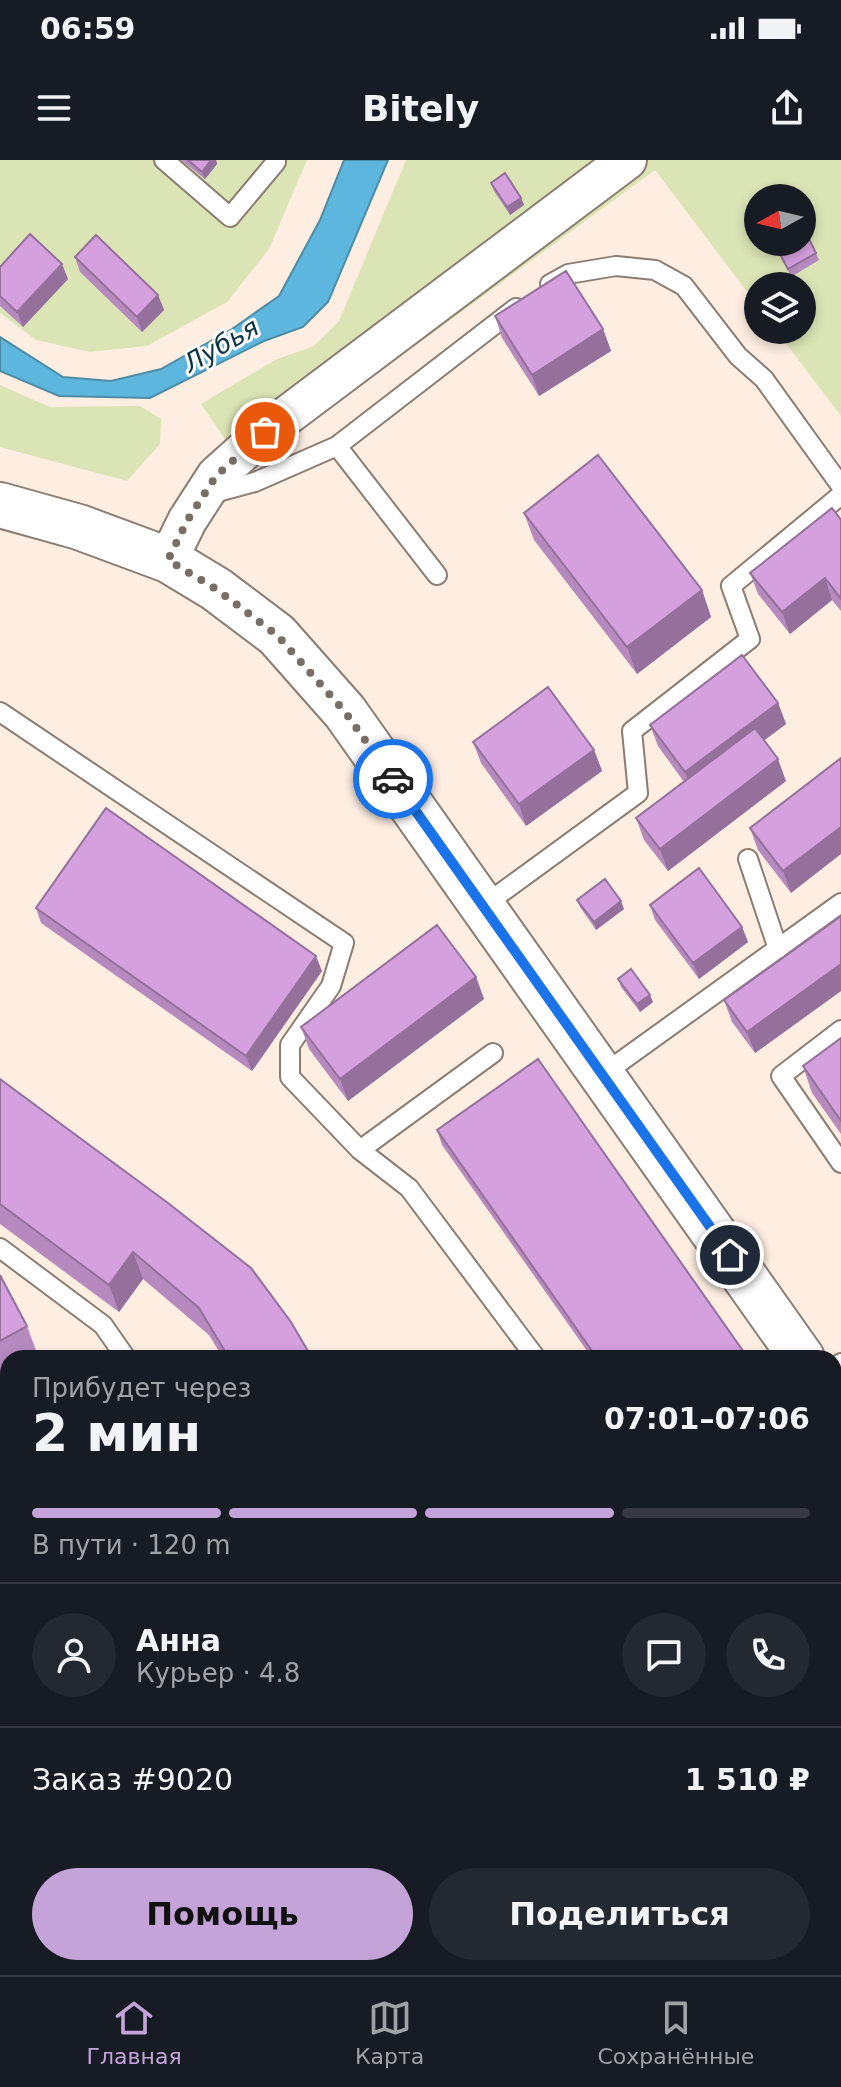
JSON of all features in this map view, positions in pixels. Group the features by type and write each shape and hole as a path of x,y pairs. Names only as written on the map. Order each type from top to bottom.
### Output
{"main road":[{"path":"0,505 79,527 168,560 216,589 277,635 345,712 796,1350"}],"street":[{"path":"168,560 187,521 216,476 265,432 627,160"}],"lane":[{"path":"164,160 230,217 276,162"},
{"path":"202,497 255,482 337,446 535,293 568,274 616,266 655,270 684,286 738,356 764,379 841,486"},
{"path":"337,446 437,575"},
{"path":"483,906 638,793 632,731 750,639 731,586 841,495"},
{"path":"0,712 344,943 331,986 290,1045 290,1077 360,1150 409,1188 530,1350"},
{"path":"748,859 778,949"},
{"path":"602,1075 841,903"},
{"path":"841,1030 781,1076 841,1163"},
{"path":"360,1150 493,1053"},
{"path":"0,1248 103,1325 120,1350"}],"green space":[{"path":"0,160 307,160 269,249 227,302 147,346 90,352 36,340 0,313"},
{"path":"406,160 841,160 841,416 787,344 816,344 816,272 744,272 744,288 655,170 246,470 201,404 275,360 314,346 339,321"},
{"path":"0,385 50,407 140,406 161,419 160,444 127,481 0,447"}],"water":[{"name":"Лубья","path":"344,160 388,160 328,302 303,327 264,341 150,398 59,396 0,371 0,337 63,377 111,381 161,369 232,329 279,296 320,220"}],"building":[{"path":"188,160 211,160 202,172"},
{"path":"505,173 521,198 507,207 491,183"},
{"path":"30,234 62,264 17,312 0,296 0,267"},
{"path":"96,235 158,295 137,317 75,257"},
{"path":"781,256 811,256 788,269"},
{"path":"566,271 603,329 532,375 495,316"},
{"path":"598,455 702,590 627,647 524,513"},
{"path":"832,508 841,520 841,599 825,578 782,612 750,573"},
{"path":"742,655 778,703 685,772 650,725"},
{"path":"548,687 594,750 519,804 473,742"},
{"path":"755,728 778,759 660,849 636,818"},
{"path":"841,758 841,827 783,871 750,828"},
{"path":"106,808 316,956 246,1056 36,908"},
{"path":"699,868 742,927 693,963 650,905"},
{"path":"605,879 621,901 594,922 577,900"},
{"path":"841,916 841,964 747,1032 724,1000"},
{"path":"437,925 476,977 340,1079 301,1027"},
{"path":"631,969 650,995 637,1004 618,979"},
{"path":"841,1038 841,1121 803,1066"},
{"path":"538,1059 742,1350 591,1350 437,1130"},
{"path":"0,1079 251,1268 307,1350 224,1350 199,1308 133,1252 109,1285 0,1204"},
{"path":"0,1275 27,1326 0,1341"}],"way so far":[{"path":"265,432 216,476 187,521 168,560 216,589 277,635 345,712 393,779"}],"route":[{"path":"393,779 730,1255"}]}
